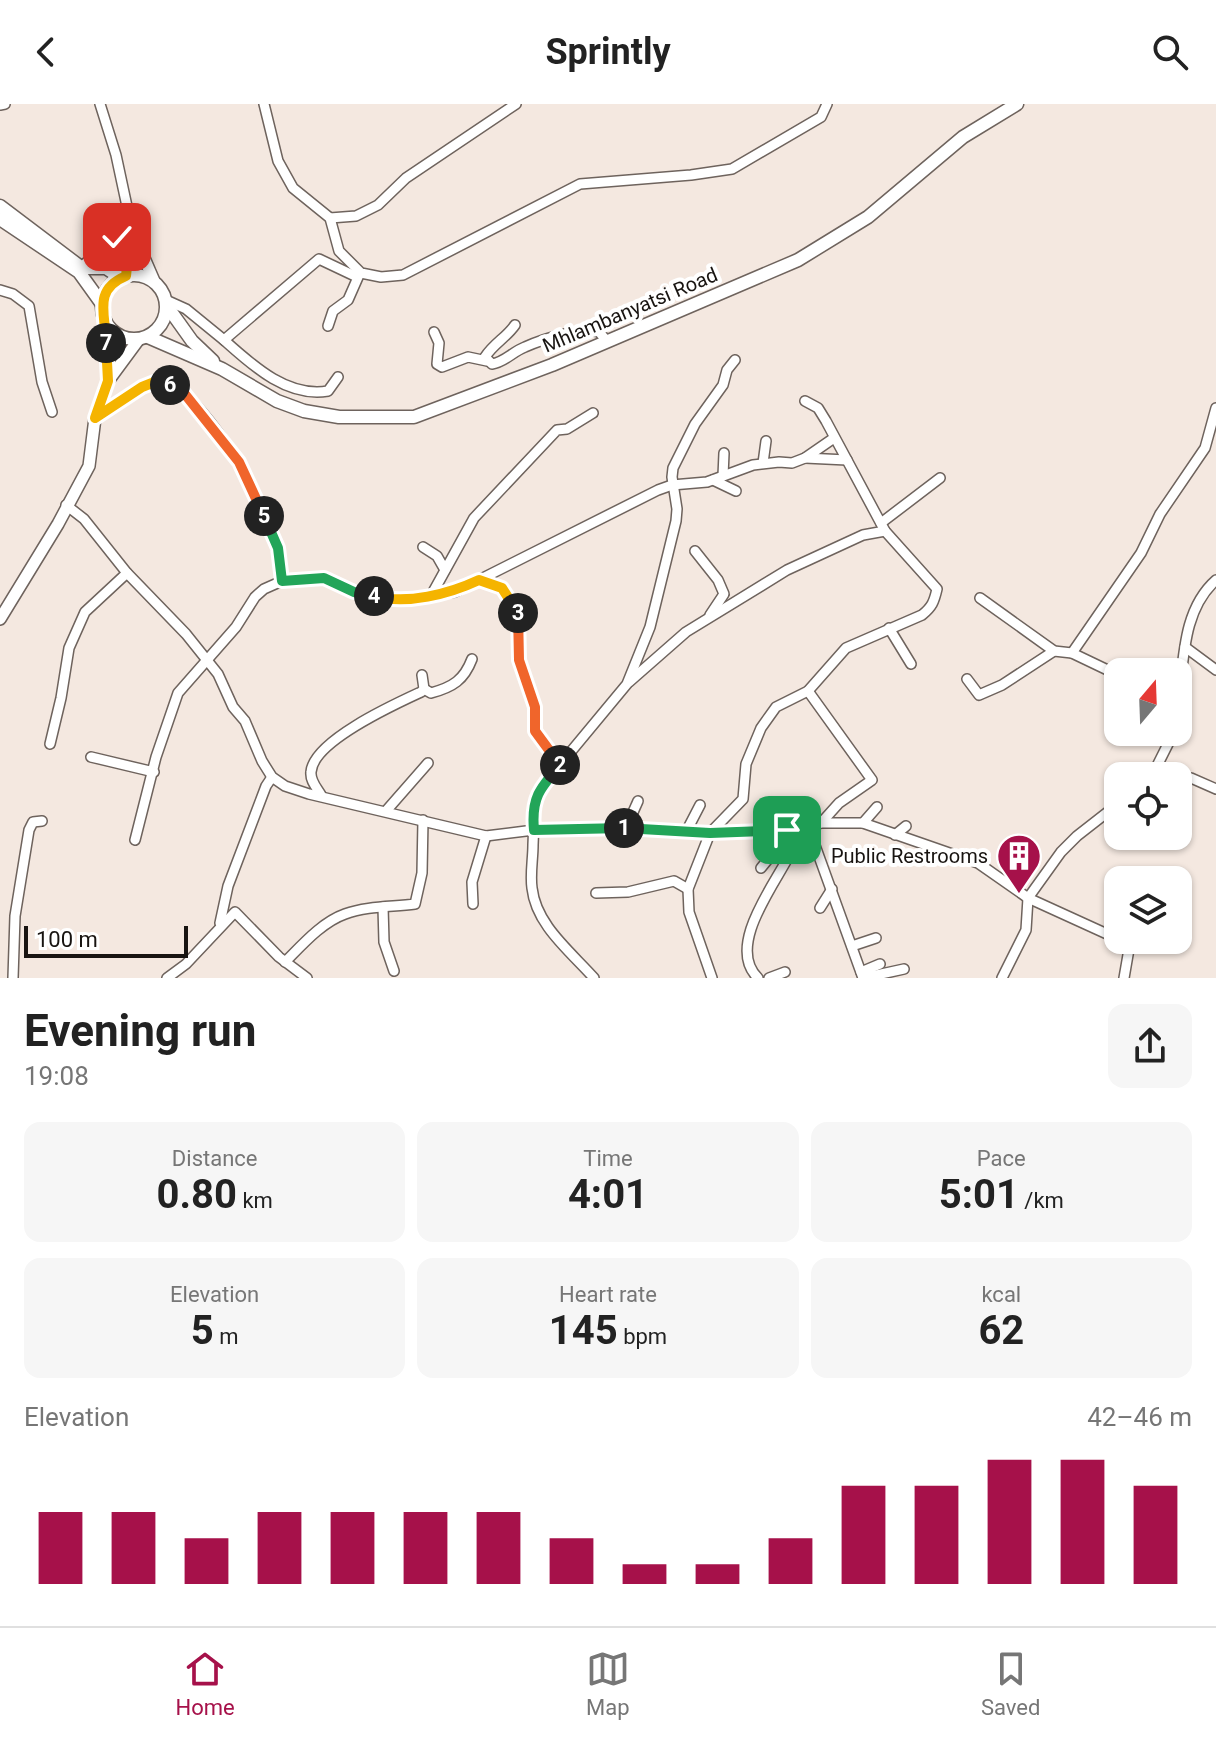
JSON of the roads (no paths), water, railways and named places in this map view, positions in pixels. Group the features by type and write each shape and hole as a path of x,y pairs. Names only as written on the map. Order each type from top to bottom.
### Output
{"main road":[{"name":"Mhlambanyatsi Road","path":"143,338 222,369 277,401 304,411 339,417 414,417 492,389 812,253 868,217 963,137 1011,106"},
{"path":"0,206 82,268 106,268 123,277"},
{"path":"0,219 79,272 102,304 106,323 120,336 143,338 162,324 166,303 154,281 135,275 123,277 108,288 102,304"},
{"path":"82,268 130,224"},
{"name":"Mhlambanyatsi Road","path":"166,303 192,341 222,369"}],"street":[{"path":"100,104 116,155 130,224 154,281"},
{"path":"264,104 278,161 293,188 330,218 339,251 359,275"},
{"path":"330,218 356,216 378,205 406,178 516,104"},
{"path":"224,340 319,259 359,275 403,275 580,184 732,169 821,117 827,104"},
{"path":"123,277 130,224"},
{"path":"328,326 333,311 348,300 359,275"},
{"path":"0,290 29,306 42,382 52,412"},
{"path":"166,303 186,309 259,371 288,385 312,393 328,391 338,377"},
{"path":"106,323 108,381"},
{"path":"487,361 485,357 489,351 498,341 506,339 515,325"},
{"path":"434,332 439,343 437,364 442,367 468,357 498,363 525,346 583,329 599,332 607,341"},
{"path":"0,619 89,466 95,418 108,381 143,338"},
{"path":"627,684 650,627 676,521 673,468 695,424 723,385 727,370 735,360"},
{"path":"95,418 142,387 157,381 184,393 239,462 278,548 282,581"},
{"path":"712,978 689,912 688,889 710,833 743,799 746,764 761,728 776,707 808,691 846,648 922,615 934,604 937,589 883,527 818,408 805,401"},
{"path":"1072,653 1141,553 1160,514 1205,448 1216,408"},
{"path":"432,594 474,518 545,440 557,430 567,429 593,413"},
{"path":"135,840 156,757 178,693 236,627 255,597 264,589 282,581 324,578 354,592 391,601 455,592 672,485 718,478 763,463 792,463 834,438"},
{"path":"763,463 766,441"},
{"path":"718,478 724,453"},
{"path":"805,458 847,460"},
{"path":"718,478 736,491"},
{"path":"594,978 543,922 536,910 531,886 532,811 539,790 627,684 686,632 787,570 883,527 940,478"},
{"path":"66,505 84,519 127,573 186,634 218,674 233,707 245,721 262,761 272,777 285,786 486,836 534,830 626,828 710,833 778,830 821,823 863,823 978,863 1028,898 1104,933"},
{"path":"423,547 437,556 445,570"},
{"path":"695,551 718,580 724,594 709,618"},
{"path":"50,744 69,648 85,612 127,573"},
{"path":"479,580 502,588 517,611 519,660 535,707 535,731 560,765"},
{"path":"1184,658 1194,606 1216,580"},
{"path":"980,598 1054,651 1072,653 1104,668"},
{"path":"889,628 911,664"},
{"path":"1185,647 1216,670"},
{"path":"967,679 979,695 1002,685 1054,651"},
{"path":"424,689 431,693 458,682 464,678 472,659"},
{"path":"422,675 424,689"},
{"path":"321,795 310,771 327,746 385,709 424,689"},
{"path":"808,691 872,780 839,803 821,823"},
{"path":"91,757 154,772"},
{"path":"386,811 428,763"},
{"path":"219,926 228,886 272,777"},
{"path":"1192,778 1216,789"},
{"path":"626,828 638,801"},
{"path":"686,832 700,805"},
{"path":"863,823 877,807"},
{"path":"1002,978 1026,930 1028,898 1061,852 1104,814"},
{"path":"285,962 313,935 341,915 367,908 415,904 423,852 423,820"},
{"path":"13,978 15,916 29,830 33,822 42,821"},
{"path":"808,826 862,976"},
{"path":"895,835 906,826"},
{"path":"761,868 774,852 778,830"},
{"path":"758,978 750,969 746,949 748,937 772,881 791,852 778,830"},
{"path":"473,904 472,882 486,836"},
{"path":"596,893 628,892 674,881 688,889"},
{"path":"228,886 230,907 285,962 307,978"},
{"path":"820,908 832,889"},
{"path":"383,907 384,942 394,971"},
{"path":"167,978 186,964 235,912"},
{"path":"852,946 876,938"},
{"path":"1124,978 1128,954"},
{"path":"862,976 880,964"},
{"path":"862,976 904,969"},
{"path":"769,978 785,972"}],"place":[{"name":"Public Restrooms","path":"1019,895"}]}
